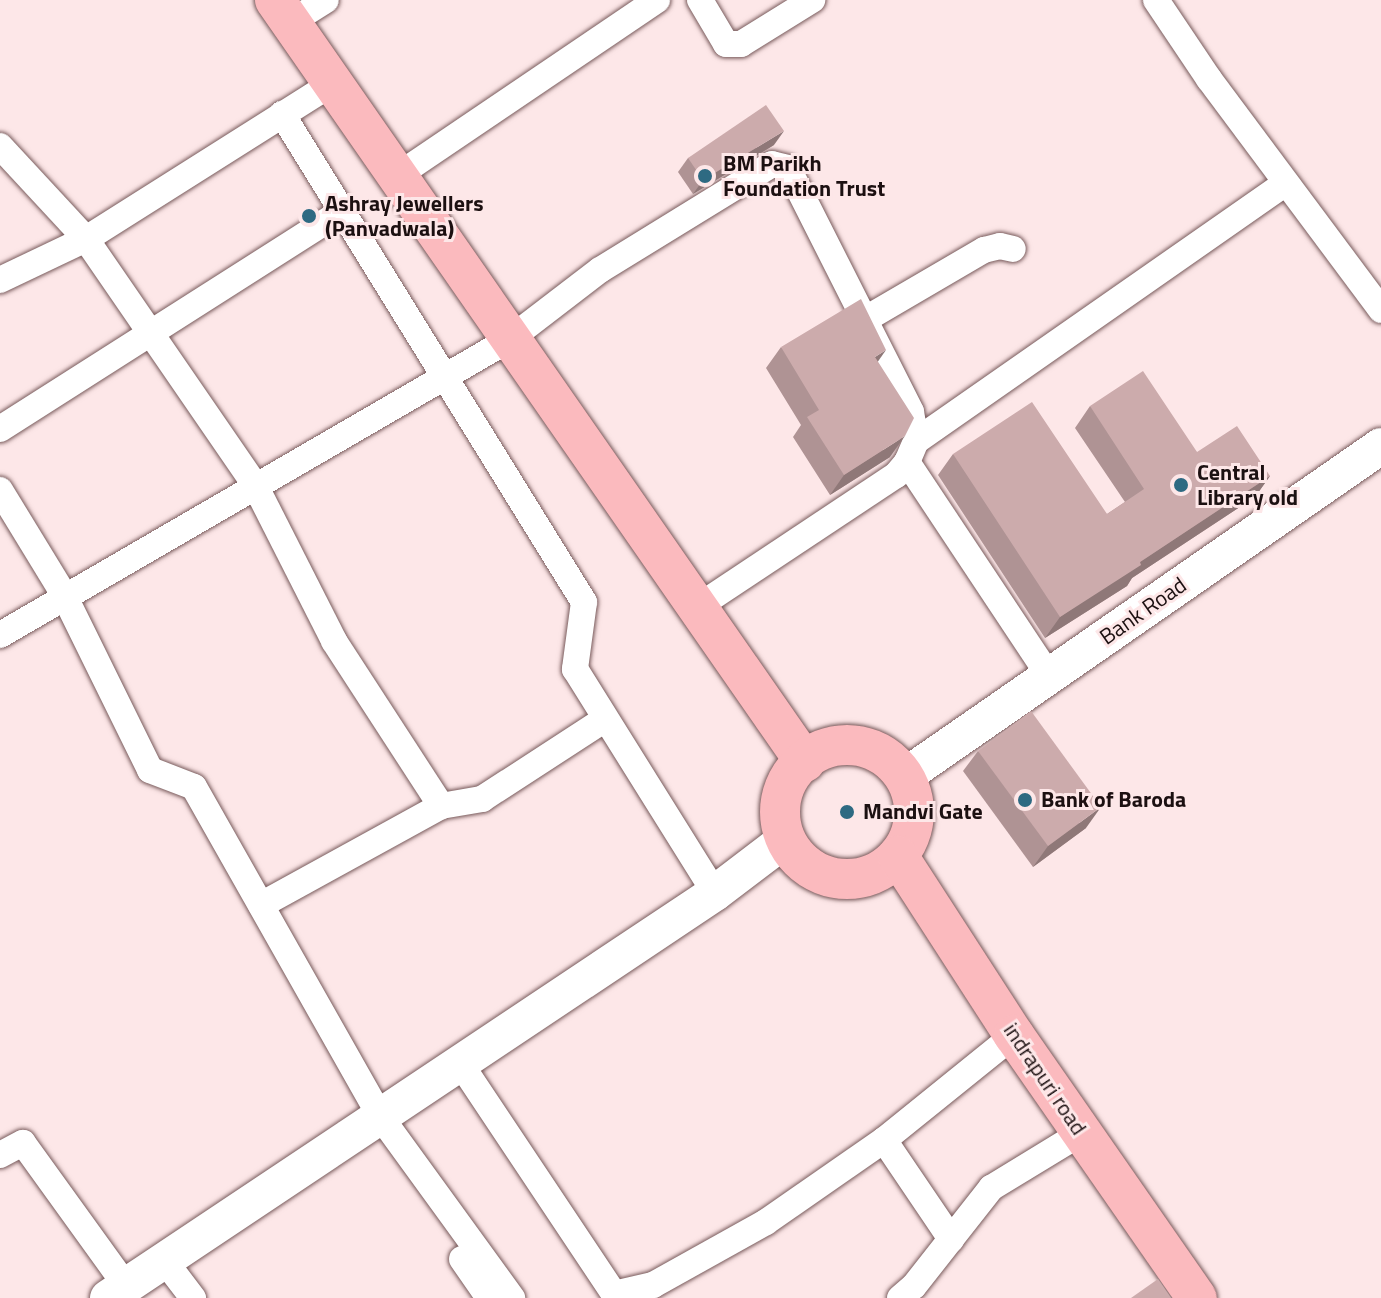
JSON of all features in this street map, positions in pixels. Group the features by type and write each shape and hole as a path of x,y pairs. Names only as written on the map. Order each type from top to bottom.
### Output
{"main road":[{"path":"283,11 805,762"},
{"name":"Bank Road","path":"905,776 1381,446"},
{"path":"851,744 881,754 905,776 913,796 915,818 908,846 863,878 827,877 811,870 786,839 780,823 779,804 784,784 805,762 810,754 830,745 851,744"},
{"path":"117,1292 715,893 786,839"},
{"name":"indrapuri road","path":"888,863 1004,1044 1070,1140 1197,1298"},
{"path":"1070,1140 1163,1298"}],"street":[{"path":"283,11 326,0"},
{"path":"397,176 657,0"},
{"path":"700,0 726,44 741,44 812,0"},
{"path":"1156,0 1209,79 1381,310"},
{"path":"0,280 86,239 333,83"},
{"path":"282,114 584,602 575,669 715,893"},
{"path":"0,146 86,239 255,485 334,641 441,806"},
{"path":"0,635 64,595 510,339 600,270 772,164 788,168 911,412 912,452 1049,676"},
{"path":"697,607 896,475 912,452 1286,183"},
{"path":"0,429 342,211"},
{"path":"864,320 984,250 1000,246 1013,249"},
{"path":"0,490 64,595 150,770 194,787 261,905 375,1120 489,1298"},
{"path":"261,905 441,806 482,799 605,719"},
{"path":"460,1063 614,1296 653,1285 766,1222 884,1140 1004,1044"},
{"path":"375,1120 512,1298"},
{"path":"884,1140 951,1239"},
{"path":"900,1298 914,1286 991,1188 1070,1140"},
{"path":"0,1155 23,1143 117,1292"},
{"path":"164,1260 193,1298"}],"building":[{"path":"766,105 784,131 703,180 688,158"},
{"path":"861,299 886,350 875,357 914,418 905,436 844,475 807,417 819,410 781,347"},
{"path":"1143,371 1197,452 1237,426 1270,476 1060,617 953,454 1032,402 1107,514 1144,489 1090,406"},
{"path":"1031,711 1101,807 1048,846 978,751"},
{"path":"1158,1279 1171,1298 1131,1298"}],"place":[{"name":"BM Parikh Foundation Trust","path":"705,176"},
{"name":"Ashray Jewellers (Panvadwala)","path":"309,216"},
{"name":"Central Library old","path":"1181,485"},
{"name":"Bank of Baroda","path":"1025,800"},
{"name":"Mandvi Gate","path":"847,812"}]}
